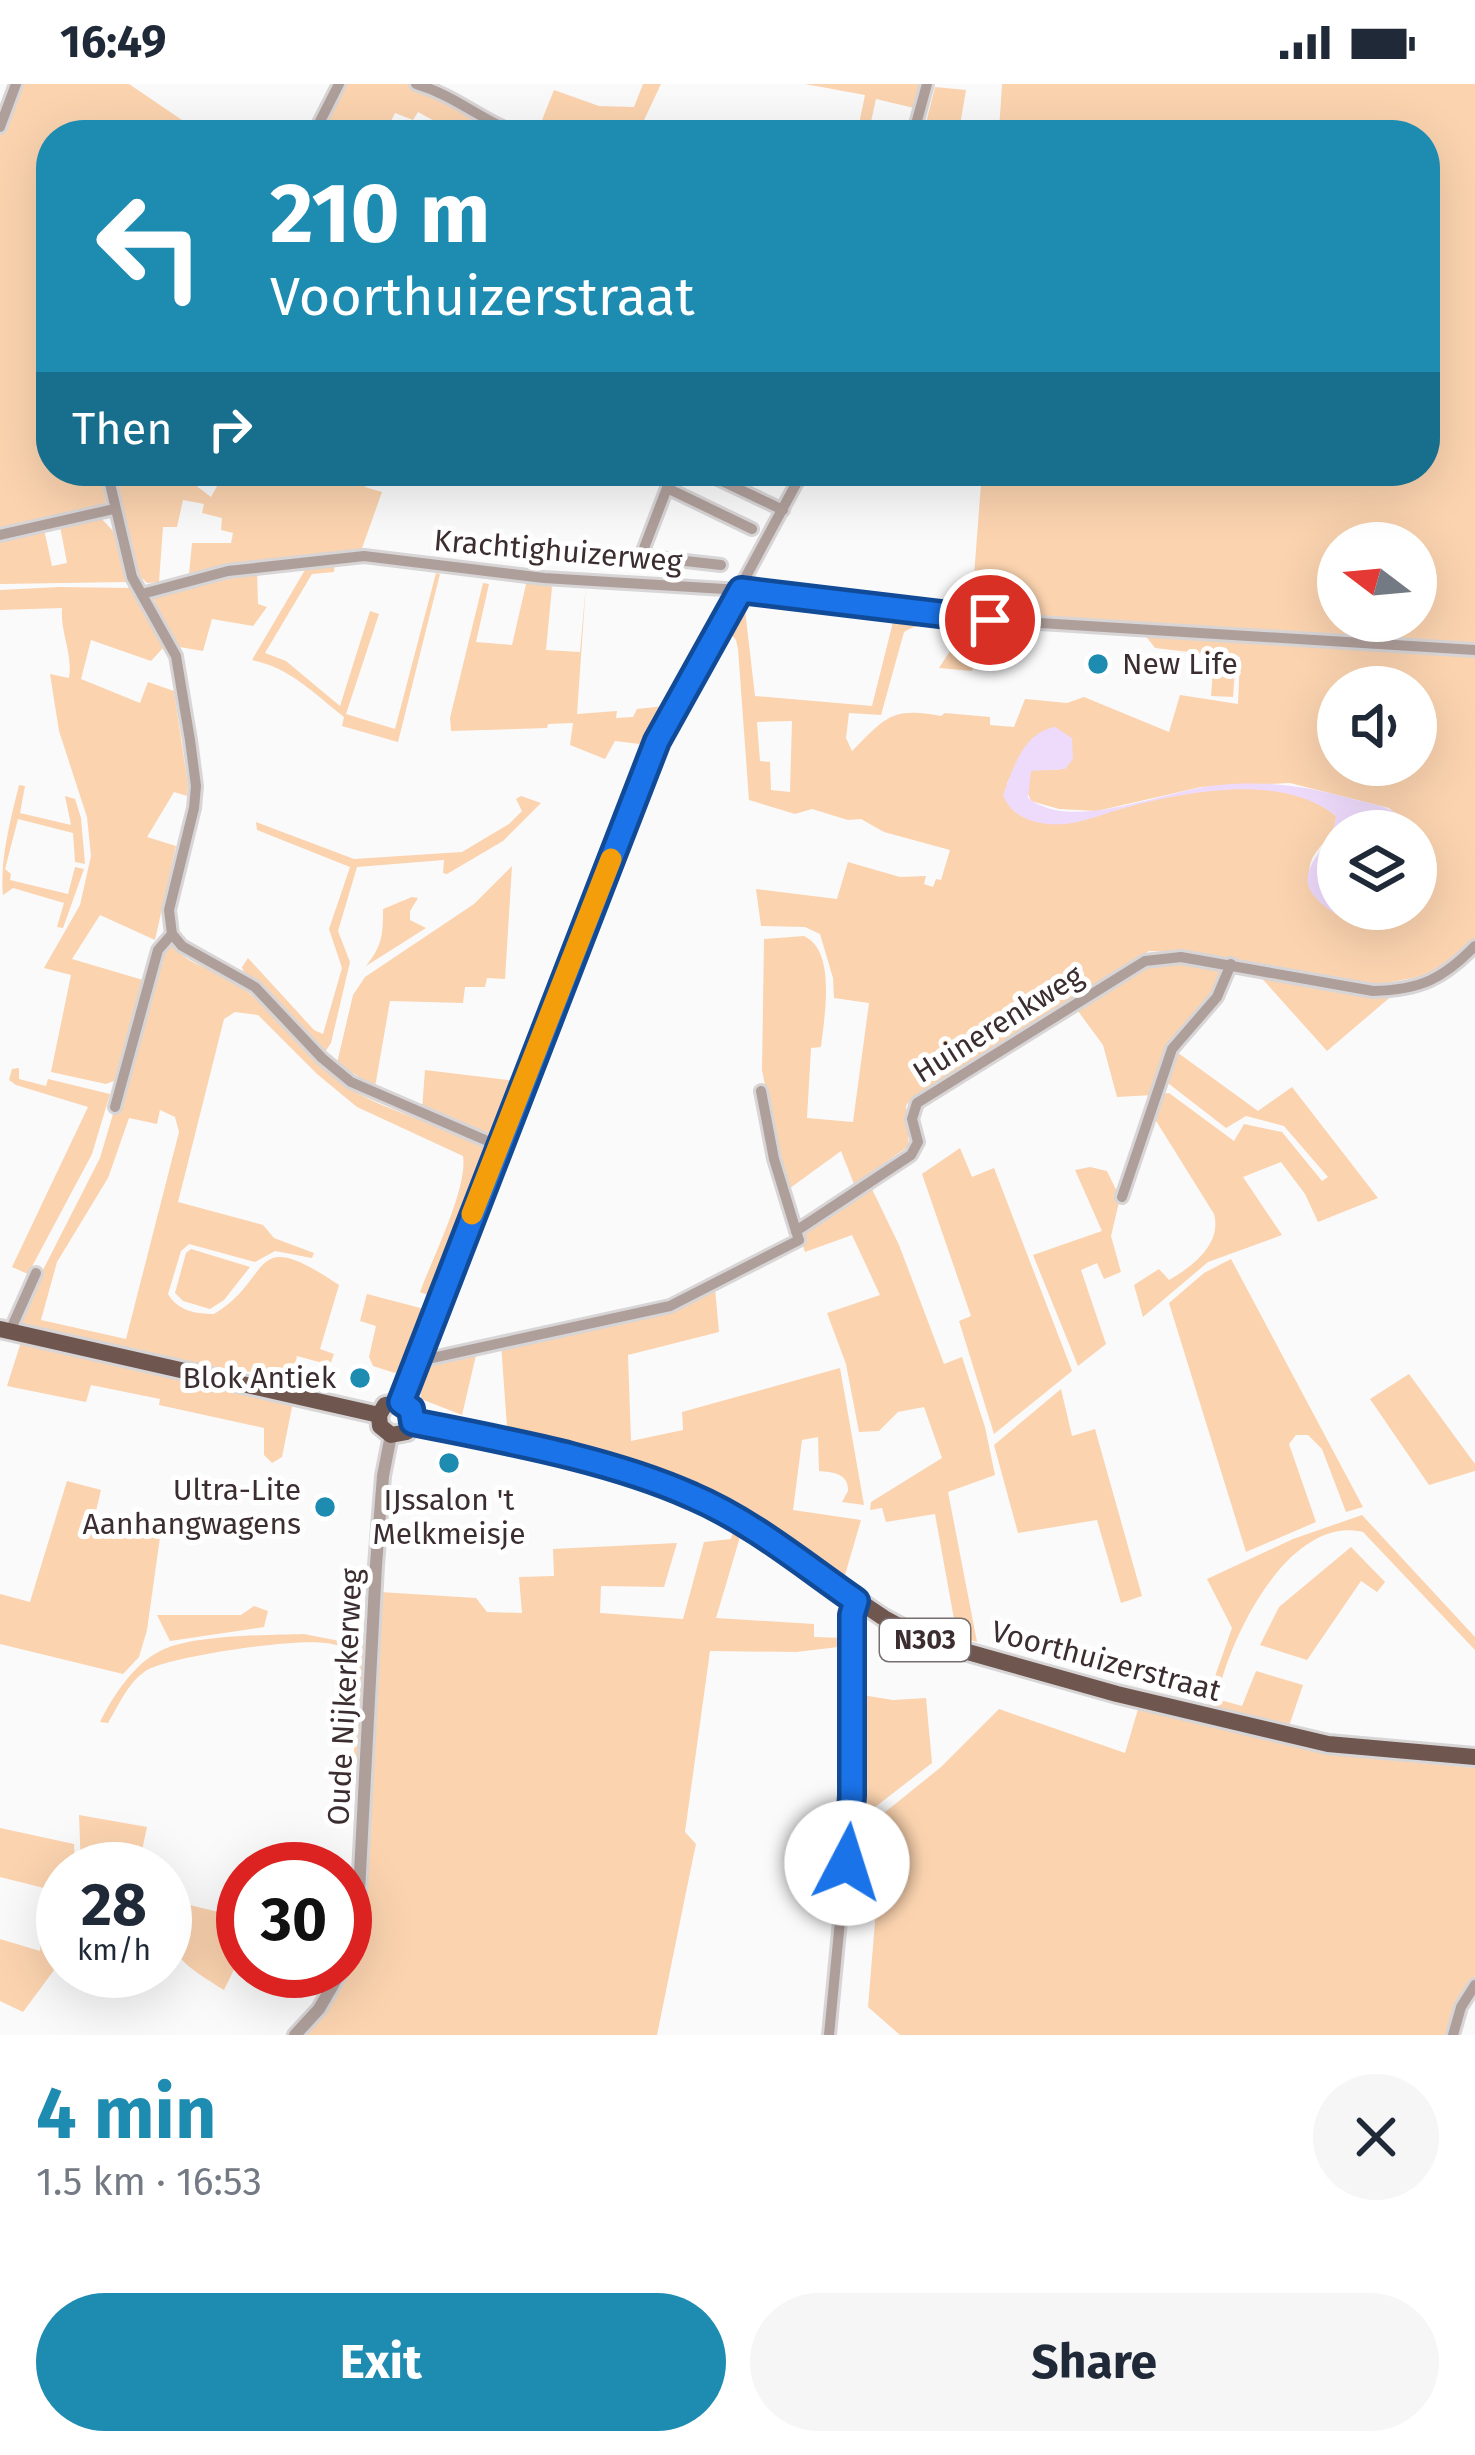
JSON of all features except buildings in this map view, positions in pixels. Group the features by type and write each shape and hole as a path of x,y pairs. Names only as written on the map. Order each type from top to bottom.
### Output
{"main road":[{"path":"5,1330 379,1415"},
{"path":"390,1402 401,1402 411,1409 413,1422 407,1432 391,1436 380,1426 379,1415 390,1402"},
{"name":"Voorthuizerstraat","path":"413,1422 656,1481 728,1514 925,1640 1117,1694 1328,1744 1475,1757"}],"street":[{"path":"0,127 16,84"},
{"path":"321,120 339,84"},
{"path":"416,84 457,98 486,120"},
{"path":"918,120 927,84"},
{"path":"110,486 132,578 176,656 196,786 170,910 172,934 182,946 255,987 351,1082 499,1146"},
{"path":"733,486 784,510"},
{"path":"401,1402 657,741 796,486"},
{"path":"721,565 641,556 667,488 752,529"},
{"path":"0,535 114,508"},
{"name":"Krachtighuizerweg","path":"142,594 228,571 364,556 544,578 741,590 990,620 1475,650"},
{"path":"115,1107 158,950 172,934"},
{"name":"Huinerenkweg","path":"413,1362 670,1306 799,1240 796,1231 911,1155 917,1142 911,1119 917,1103 1145,961 1181,957 1393,991 1438,978 1475,946"},
{"path":"1122,1197 1172,1049 1217,997 1231,964"},
{"path":"761,1091 774,1159 796,1231"},
{"path":"5,1330 36,1273"},
{"name":"Oude Nijkerkerweg","path":"362,1842 376,1564 391,1436"},
{"path":"829,2035 850,1829 853,1596"},
{"path":"1453,2035 1461,2007 1475,1985"},
{"path":"296,2035 325,1998"}],"shaded area":[{"path":"18,84 129,84 182,120 36,120 36,486 103,486 106,502 96,509 0,530 0,136"},
{"path":"344,84 407,84 445,96 483,120 433,120 418,112 413,120 395,113 392,120 325,120"},
{"path":"643,84 661,84 644,120 542,120 554,90 599,106 634,107"},
{"path":"805,84 920,84 914,108 876,99 871,120 860,120 865,95"},
{"path":"1002,84 1475,84 1475,646 1410,642 1437,642 1437,522 1317,522 1317,636 971,615 981,486 1440,486 1440,120 1000,120"},
{"path":"935,87 966,90 961,120 927,120"},
{"path":"115,486 197,486 211,497 217,486 365,486 382,492 361,551 257,560 189,574 192,543 231,543 233,533 221,530 222,518 202,513 204,504 183,500 177,527 163,527 159,582 147,583 138,574"},
{"path":"99,516 113,531 127,582 0,584 0,539 44,529 52,566 67,563 60,526"},
{"path":"335,561 334,572 312,574 265,653 286,661 340,706 370,611 379,614 346,714 395,729 436,573 440,574 398,742 342,726 344,717 301,682 252,660 309,563"},
{"path":"257,569 258,604 267,607 253,626 212,619 203,651 174,646 152,595"},
{"path":"527,580 546,581 552,587 546,650 580,652 586,584 577,714 617,711 616,718 633,717 637,709 665,706 648,745 615,741 605,759 570,745 573,723 451,731 450,718 483,583 489,584 476,642 512,645"},
{"path":"132,588 163,648 151,661 91,640 81,679 140,703 148,682 174,691 188,785 187,796 174,792 147,837 176,846 155,940 100,915 72,959 143,980 114,1081 106,1084 51,1072 71,975 44,968 80,905 91,856 87,817 59,731 50,674 69,678 62,608 0,610 0,590"},
{"path":"742,595 813,604 806,611 750,604 745,610 755,696 872,706 893,622 821,612 821,605 1008,625 1015,634 1012,654 992,652 991,669 973,667 972,671 939,668 954,645 938,629 926,625 904,632 881,715 849,713 846,738 852,751 883,722 901,714 990,717 990,725 1014,727 1025,699 1067,703 1084,697 1169,732 1180,695 1238,704 1240,657 1236,657 1233,697 1211,696 1214,655 1155,648 1145,635 1475,654 1475,941 1448,968 1435,974 1375,985 1186,952 1149,951 910,1100 906,1106 909,1146 854,1184 841,1151 786,1191 762,1070 764,939 804,936 814,944 825,970 821,1047 811,1048 807,1118 853,1122 869,1003 834,998 820,934 805,927 761,926 756,889 837,899 848,862 900,877 926,876 924,884 933,887 936,879 941,880 950,850 884,832 861,819 812,809 795,814 749,800 736,640 723,626","holes":["792,721 790,792 771,790 770,762 760,761 757,722"]},
{"path":"1055,727 1072,738 1073,759 1065,769 1031,771 1028,798 1047,808 1095,811 1197,788 1254,784 1315,790 1390,810 1326,810 1290,794 1235,789 1152,801 1065,824 1037,822 1020,816 1003,795 1021,753 1044,730"},
{"path":"19,785 25,786 20,813 71,825 65,796 75,799 81,818 85,864 75,862 73,833 18,819 5,869 10,880 68,894 75,867 84,869 63,928 57,927 64,903 13,888 3,895 4,854"},
{"path":"521,796 541,803 503,841 447,874 443,873 444,860 357,867 338,931 350,962 325,1052 244,973 248,958 323,1034 342,968 329,929 350,867 257,830 256,822 354,859 462,852 509,824 522,811 516,799"},
{"path":"1317,857 1317,899 1309,888"},
{"path":"512,866 505,979 487,978 485,987 465,987 463,1003 390,1001 375,1087 337,1063 353,995 365,977 474,904"},
{"path":"418,898 410,920 426,928 366,966 380,940 383,909"},
{"path":"172,943 183,956 249,993 318,1064 349,1088 486,1148 487,1156 433,1297 420,1292 455,1204 463,1156 357,1107 258,1015 235,1012 224,1019 178,1202 263,1225 274,1238 314,1253 312,1258 275,1251 255,1262 189,1244 181,1251 168,1294 188,1310 214,1314 275,1257 310,1267 339,1285 320,1349 334,1354 330,1365 297,1356 292,1378 209,1366 16,1323 100,1158 164,945","holes":["160,1110 175,1117 179,1132 126,1339 41,1320 57,1262 108,1178 129,1118 157,1124"]},
{"path":"1153,959 1227,969 1172,1039 1153,1095 1117,1097 1103,1045 1075,1007"},
{"path":"1258,974 1394,994 1327,1051"},
{"path":"1174,1050 1258,1111 1292,1087 1378,1198 1318,1222 1305,1194 1281,1162 1243,1177 1282,1235 1208,1262 1143,1317 1134,1285 1159,1269 1169,1280 1188,1268 1210,1244 1215,1225 1214,1214 1153,1116 1160,1094 1169,1093 1234,1141 1244,1124 1282,1132 1322,1181 1328,1177 1284,1126 1246,1116 1226,1128 1164,1080"},
{"path":"19,1068 19,1079 46,1086 48,1079 110,1094 92,1154 28,1274 12,1267 88,1107 16,1085 9,1080 12,1069"},
{"path":"425,1070 516,1081 497,1129 486,1137 422,1109"},
{"path":"960,1148 972,1177 994,1168 1072,1371 994,1434 959,1321 971,1316 922,1174"},
{"path":"1075,1170 1107,1171 1120,1198 1111,1236 1121,1272 1104,1279 1097,1263 1081,1270 1106,1344 1078,1366 1033,1255 1102,1231"},
{"path":"870,1185 899,1245 944,1364 962,1357 985,1427 995,1475 948,1492 977,1642 943,1632 956,1630 935,1514 886,1522 882,1508 870,1510 871,1502 942,1458 924,1407 898,1412 879,1431 859,1432 846,1364 827,1313 880,1295 852,1235 805,1252 798,1232"},
{"path":"191,1249 250,1267 224,1300 210,1309 183,1301 175,1293"},
{"path":"1231,1259 1363,1507 1346,1512 1322,1449 1308,1435 1296,1435 1289,1444 1316,1522 1246,1552 1169,1303 1204,1273"},
{"path":"715,1288 719,1332 628,1355 631,1441 683,1430 682,1412 840,1368 864,1505 842,1502 848,1491 846,1480 819,1471 818,1437 802,1440 793,1510 861,1520 845,1575 728,1501 673,1473 507,1427 501,1344 659,1311"},
{"path":"367,1294 428,1310 409,1361 395,1373 373,1366 369,1357 376,1326 360,1321"},
{"path":"21,1342 293,1402 282,1457 272,1463 264,1455 264,1428 159,1405 160,1399 91,1385 86,1402 7,1386"},
{"path":"477,1351 462,1415 421,1399 418,1368"},
{"path":"1409,1374 1475,1464 1475,1471 1429,1485 1370,1399"},
{"path":"1061,1389 1072,1436 1095,1429 1142,1596 1121,1603 1097,1520 1018,1533 994,1445"},
{"path":"67,1481 101,1490 95,1515 162,1523 147,1630 139,1657 123,1674 0,1644 0,1594 30,1602"},
{"path":"1362,1515 1475,1637 1475,1650 1363,1532 1336,1532 1310,1542 1266,1587 1223,1674 1217,1699 1242,1706 1256,1671 1303,1685 1289,1726 1210,1706 1207,1699 1232,1628 1207,1579 1293,1539"},
{"path":"735,1524 740,1537 716,1618 814,1624 814,1637 847,1638 847,1646 796,1652 710,1651 685,1832 696,1844 657,2035 302,2035 327,1998 372,1998 372,1842 362,1842 380,1592 476,1598 487,1612 522,1613 519,1577 554,1576 553,1549 677,1543 664,1587 601,1586 600,1613 683,1619 704,1542 731,1539"},
{"path":"1351,1547 1385,1582 1377,1592 1361,1581 1307,1660 1260,1645 1279,1607"},
{"path":"254,1606 268,1611 264,1627 170,1641 157,1615 241,1615"},
{"path":"304,1634 365,1646 369,1652 361,1767 353,1765 360,1655 330,1644 262,1646 160,1665 140,1675 108,1723 100,1722 134,1672 162,1650 211,1639"},
{"path":"856,1694 893,1700 926,1698 932,1763 857,1821"},
{"path":"1139,1706 1335,1755 1475,1768 1475,1976 1452,2011 1446,2035 900,2035 868,2007 884,1813 941,1767 999,1709 1125,1753"},
{"path":"79,1815 147,1827 144,1842 80,1842"},
{"path":"0,1828 65,1842 36,1842 36,1886 0,1877"},
{"path":"192,1906 216,1911 216,1985 192,1969"},
{"path":"0,1939 36,1950 36,1994 23,2012 0,2001"}],"slow traffic":[{"path":"472,1214 611,859"}],"place":[{"name":"New Life","path":"1098,664"},
{"name":"Blok Antiek","path":"360,1378"},
{"name":"IJssalon 't Melkmeisje","path":"449,1463"},
{"name":"Ultra-Lite Aanhangwagens","path":"325,1507"}],"route":[{"path":"847,1863 856,1601 728,1514 695,1497 616,1469 413,1422 411,1409 401,1402 657,741 741,590 990,620"}]}
